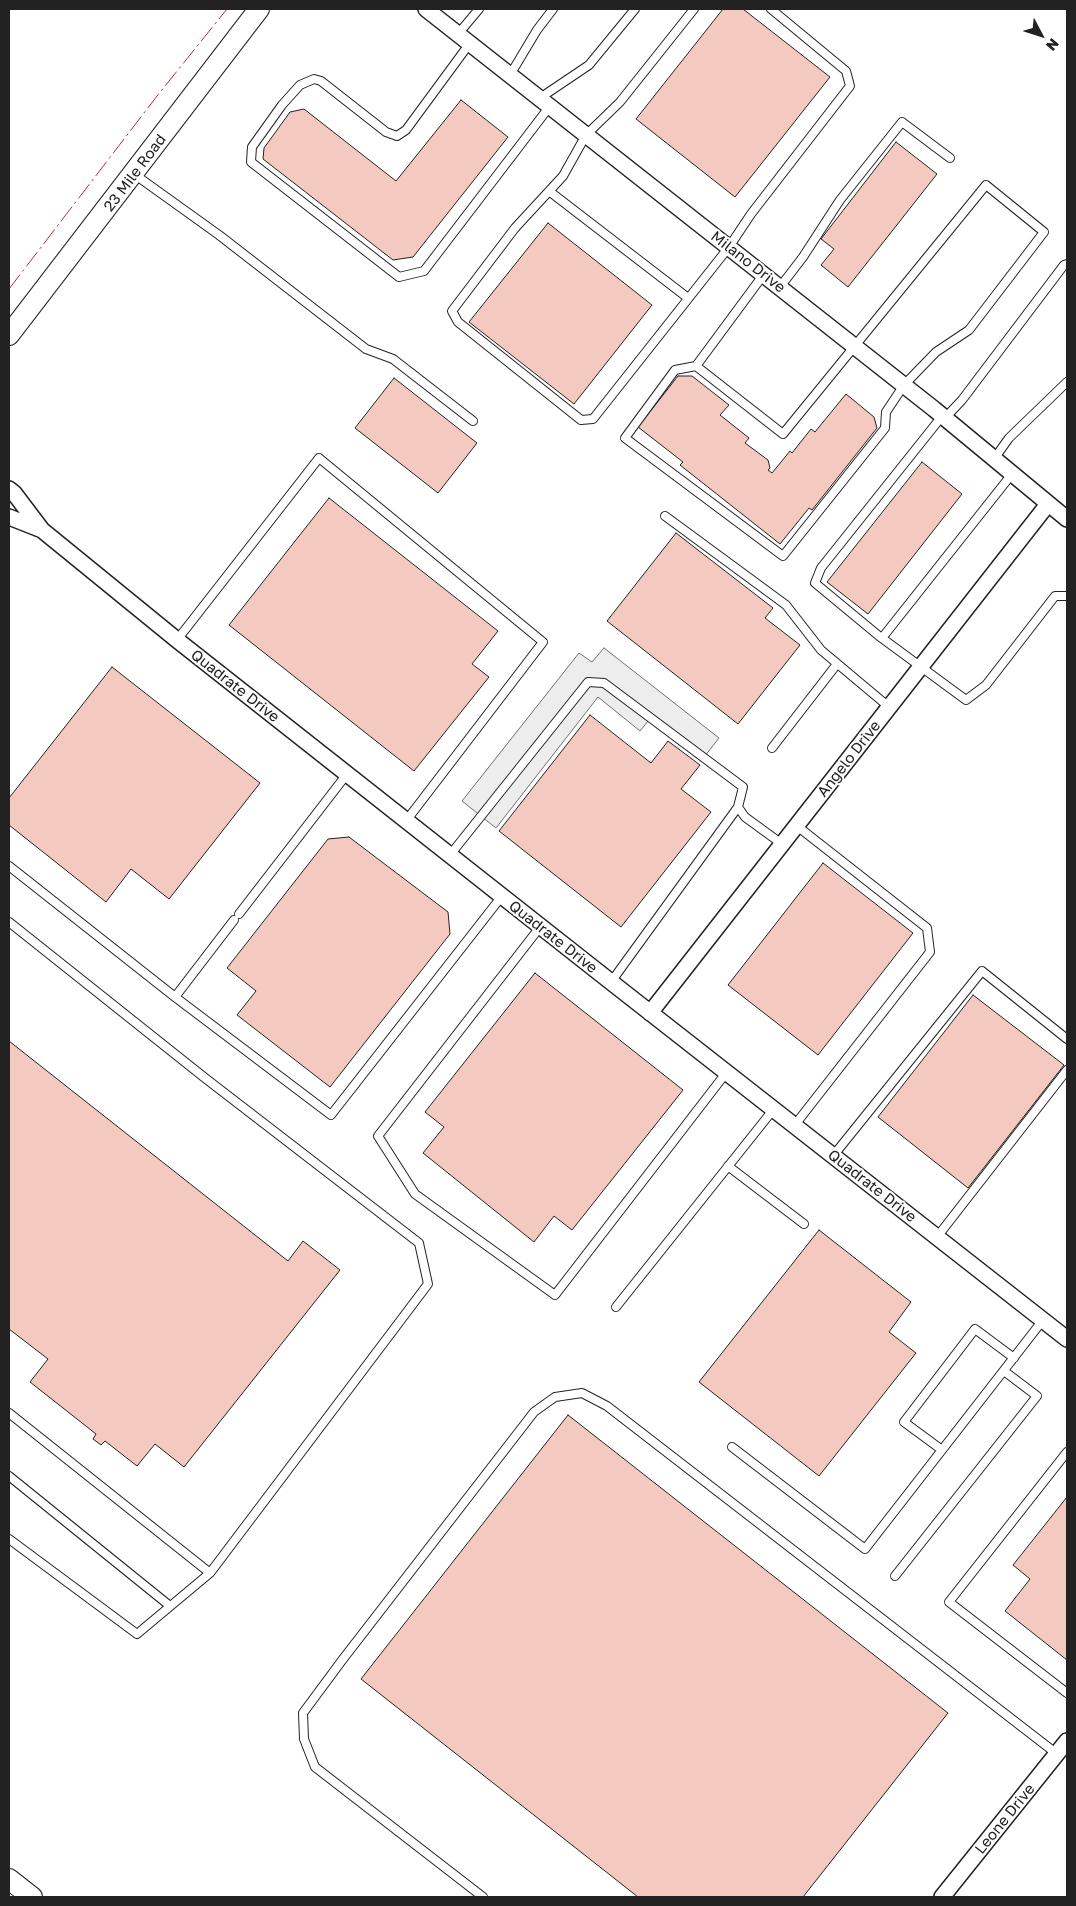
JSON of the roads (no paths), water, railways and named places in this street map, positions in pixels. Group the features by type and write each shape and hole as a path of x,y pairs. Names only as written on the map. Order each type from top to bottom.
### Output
{"main road":[{"name":"23 Mile Road","path":"9,335 259,9"},
{"path":"9,1879 32,1897"}],"street":[{"name":"Milano Drive","path":"426,9 904,385 1067,519"},
{"name":"Quadrate Drive","path":"9,489 42,530 177,640 610,982 1067,1339"},
{"name":"Angelo Drive","path":"650,1013 1048,504"},
{"name":"Quadrate Drive","path":"9,517 42,530"},
{"name":"Leone Drive","path":"942,1897 1067,1741"}],"lane":[{"path":"479,9 464,39 406,130 397,136 386,132 321,81 314,80 300,85 282,105 252,147 251,162 399,277 424,271 545,102 589,65 634,9"},
{"path":"510,75 536,30 553,9"},
{"path":"694,9 620,102 586,135 563,176 515,228 452,311 458,322 582,420 593,419 729,247 751,214 850,86 846,71 771,9"},
{"path":"780,287 840,200 902,122 950,158"},
{"path":"134,174 219,235 366,349 393,359 473,420"},
{"path":"696,366 783,434 986,185 1044,232 969,330 936,352 904,385 886,412 885,428 783,556 624,438 675,370 696,366 764,274"},
{"path":"549,191 688,298"},
{"path":"1067,264 1064,265 962,400 944,417 821,568 815,583 882,638 966,700 986,685 1055,596 1067,596"},
{"path":"994,458 1009,438 1067,382"},
{"path":"177,640 319,458 543,642 406,821"},
{"path":"882,638 1012,474"},
{"path":"665,516 786,605 821,650 889,707"},
{"path":"772,748 837,664"},
{"path":"450,855 588,682 604,683 743,787 738,807 610,982"},
{"path":"174,997 347,774"},
{"path":"738,807 745,817 782,844"},
{"path":"794,1126 930,952 927,928 797,826"},
{"path":"9,866 174,997 331,1115 502,896"},
{"path":"9,922 205,1078 419,1243 428,1284 210,1572 137,1634 9,1539"},
{"path":"540,927 378,1136 415,1194 555,1294 726,1073"},
{"path":"833,1156 982,970 1067,1039"},
{"path":"937,1237 1067,1070"},
{"path":"616,1307 773,1110"},
{"path":"728,1166 804,1224"},
{"path":"732,1446 864,1549 1043,1320"},
{"path":"942,1450 904,1422 975,1329 1014,1358"},
{"path":"895,1576 1038,1396 1004,1371"},
{"path":"483,1897 315,1768 304,1739 303,1713 534,1412 555,1397 582,1393 607,1406 1057,1754"},
{"path":"9,1413 210,1572"},
{"path":"1067,1452 949,1602 1067,1693"},
{"path":"9,1476 170,1606"}]}
